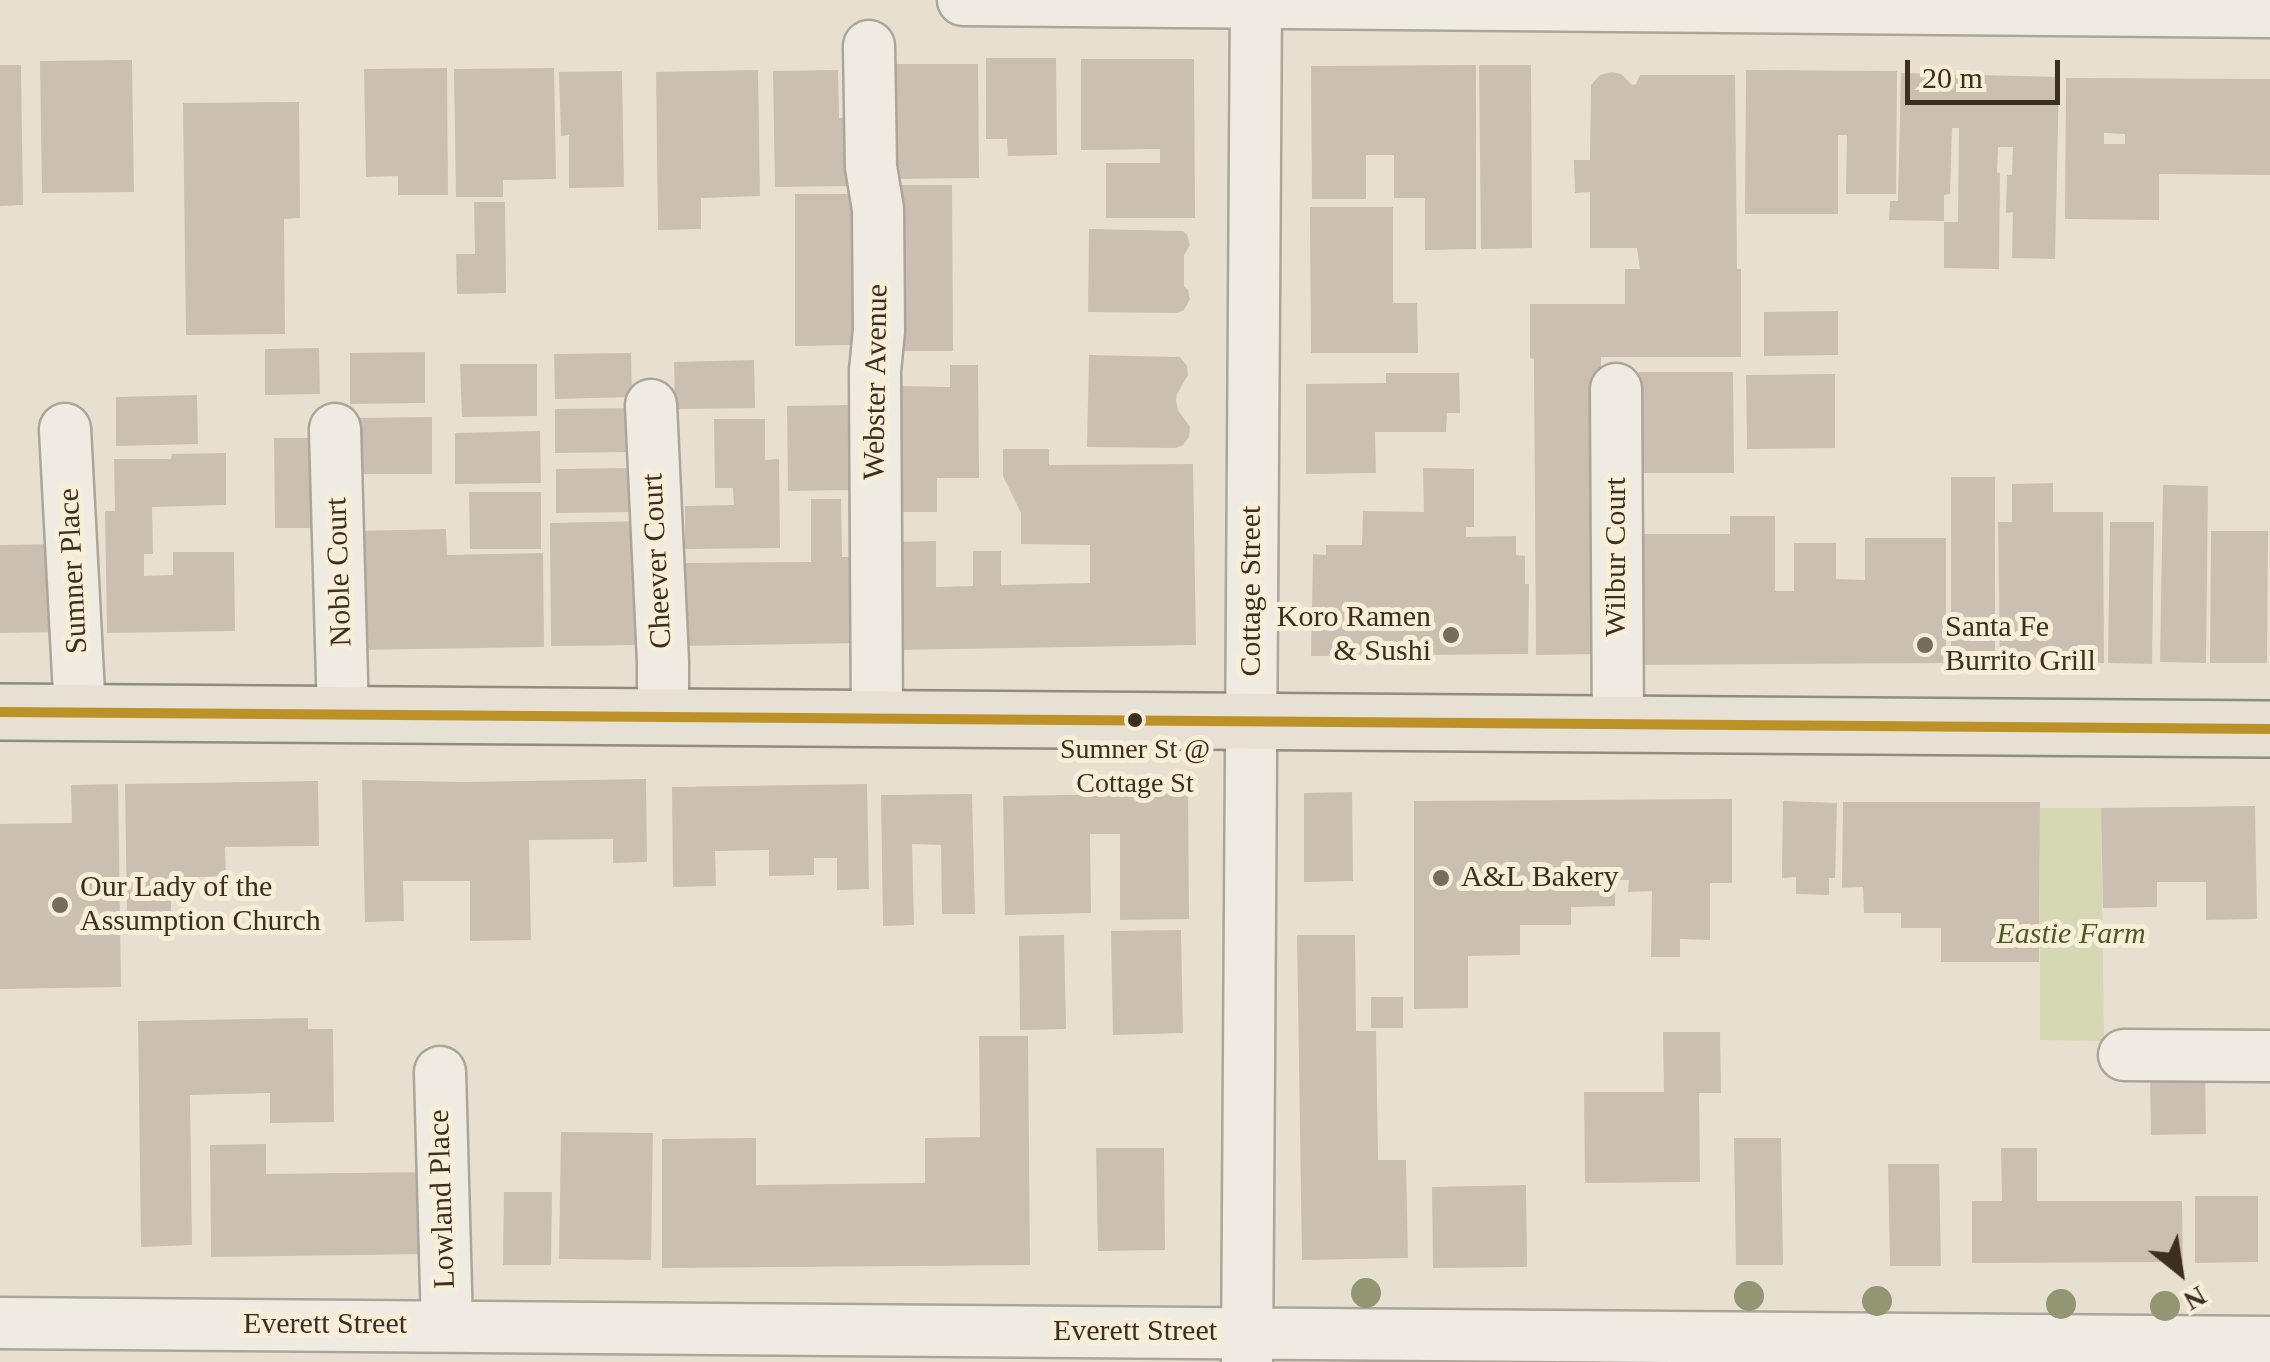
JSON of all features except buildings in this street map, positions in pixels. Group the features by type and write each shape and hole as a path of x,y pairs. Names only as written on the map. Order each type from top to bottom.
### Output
{"main road":[{"path":"0,712 2270,729"}],"street":[{"path":"964,0 2270,12"},
{"name":"Cottage Street","path":"1247,1348 1256,1"},
{"name":"Webster Avenue","path":"869,46 872,167 878,208 877,719"},
{"name":"Wilbur Court","path":"1616,389 1618,724"},
{"name":"Cheever Court","path":"651,405 664,717"},
{"name":"Sumner Place","path":"65,429 80,713"},
{"name":"Noble Court","path":"335,429 343,715"},
{"path":"2124,1055 2270,1056"},
{"name":"Lowland Place","path":"440,1072 447,1326"},
{"name":"Everett Street","path":"0,1322 447,1326 1247,1348 2270,1342"}],"green space":[{"name":"Eastie Farm","path":"2040,808 2101,808 2104,1041 2040,1040"}],"transit line":[{"path":"0,712 2270,729"}],"place":[{"name":"Koro Ramen & Sushi","path":"1451,635"},
{"name":"Santa Fe Burrito Grill","path":"1925,645"},
{"name":"Sumner St @ Cottage St","path":"1135,720"},
{"name":"A&L Bakery","path":"1441,878"},
{"name":"Our Lady of the Assumption Church","path":"60,905"}]}
